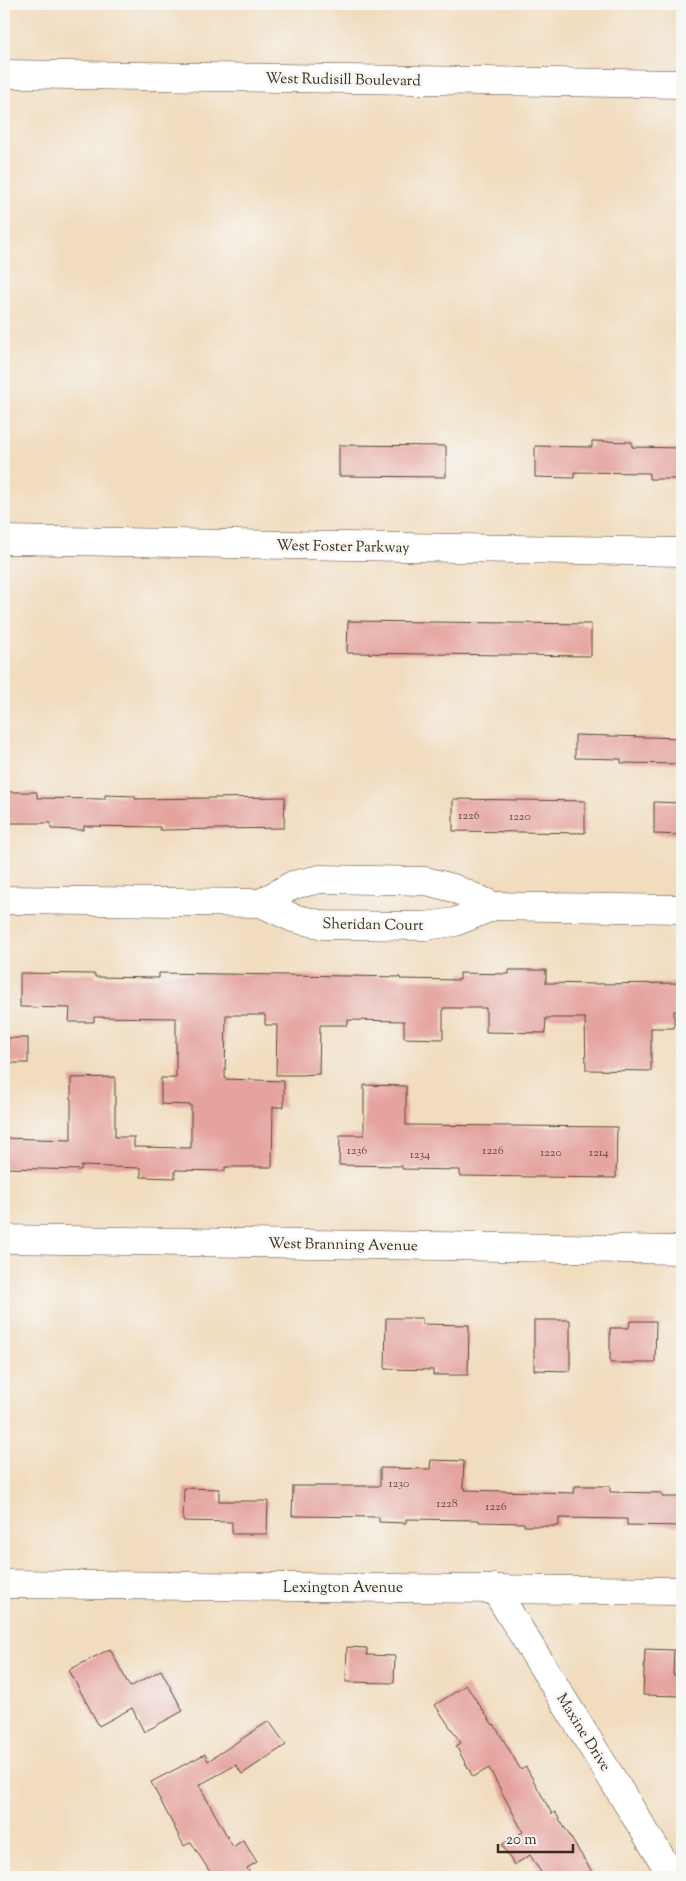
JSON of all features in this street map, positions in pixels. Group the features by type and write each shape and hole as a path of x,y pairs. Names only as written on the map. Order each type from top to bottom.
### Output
{"street":[{"name":"West Rudisill Boulevard","path":"4,74 682,84"},
{"name":"West Foster Parkway","path":"4,540 682,552"},
{"path":"260,903 294,885 320,879 426,881 454,888 494,906"},
{"name":"Sheridan Court","path":"4,900 260,903 293,918 324,925 425,926 455,922 494,906 682,908"},
{"name":"West Branning Avenue","path":"4,1239 682,1250"},
{"name":"Lexington Avenue","path":"4,1584 682,1591"},
{"name":"Maxine Drive","path":"494,1588 673,1877"}],"building":[{"path":"592,441 632,442 632,447 682,448 682,479 649,479 649,473 574,472 574,478 535,477 535,446 592,447"},
{"path":"339,445 446,446 446,477 339,476"},
{"path":"348,621 591,624 591,656 347,653"},
{"path":"575,735 682,738 682,764 621,763 621,759 575,758"},
{"path":"4,792 37,792 37,798 105,799 105,795 135,796 135,799 285,797 284,828 160,830 160,827 84,826 84,830 51,829 51,823 4,823"},
{"path":"453,799 585,801 585,833 453,831"},
{"path":"654,802 682,803 682,835 654,834"},
{"path":"509,970 546,970 546,983 682,983 682,1011 674,1011 674,1028 651,1028 651,1071 586,1070 585,1018 546,1018 545,1033 486,1032 486,1008 443,1008 443,1039 404,1038 404,1021 348,1020 348,1025 320,1025 319,1074 301,1075 276,1075 277,1025 265,1025 265,1015 226,1015 225,1079 284,1081 284,1107 273,1107 272,1167 225,1167 225,1171 175,1170 175,1178 141,1177 141,1168 81,1166 81,1170 4,1168 4,1138 71,1140 71,1078 115,1077 115,1137 134,1137 134,1147 191,1148 191,1105 161,1104 161,1078 176,1078 176,1018 94,1017 94,1022 69,1022 70,1008 20,1007 20,973 95,974 95,977 159,978 159,973 400,977 400,979 460,980 460,973 509,974"},
{"path":"8,1038 28,1038 28,1063 8,1063"},
{"path":"364,1085 406,1086 406,1125 617,1127 616,1178 460,1176 460,1170 402,1169 402,1166 339,1165 340,1135 364,1135"},
{"path":"386,1318 422,1318 422,1324 469,1325 468,1375 433,1375 433,1370 385,1369"},
{"path":"534,1320 570,1320 570,1371 534,1370"},
{"path":"630,1321 656,1321 655,1363 610,1363 610,1328 629,1328"},
{"path":"431,1460 464,1461 463,1487 465,1487 465,1490 574,1493 575,1486 610,1486 610,1492 662,1493 662,1497 682,1497 682,1526 627,1525 627,1519 559,1518 559,1526 524,1526 524,1523 479,1522 479,1520 406,1519 406,1523 379,1522 379,1517 292,1516 293,1486 380,1486 380,1468 430,1469"},
{"path":"184,1488 219,1489 219,1501 268,1501 267,1534 232,1534 232,1522 183,1521"},
{"path":"347,1647 367,1648 367,1655 395,1656 394,1683 346,1682"},
{"path":"110,1649 130,1687 161,1670 183,1711 144,1732 132,1708 99,1726 69,1670"},
{"path":"645,1649 674,1650 673,1675 682,1675 682,1696 643,1695"},
{"path":"466,1685 494,1724 521,1770 526,1767 552,1814 555,1812 595,1877 544,1877 530,1855 514,1865 502,1845 523,1832 489,1768 473,1777 456,1746 461,1743 435,1705"},
{"path":"269,1721 286,1745 242,1774 236,1765 199,1785 233,1847 243,1840 257,1862 247,1868 252,1877 213,1877 191,1842 184,1846 151,1782 205,1754 208,1761"}]}
